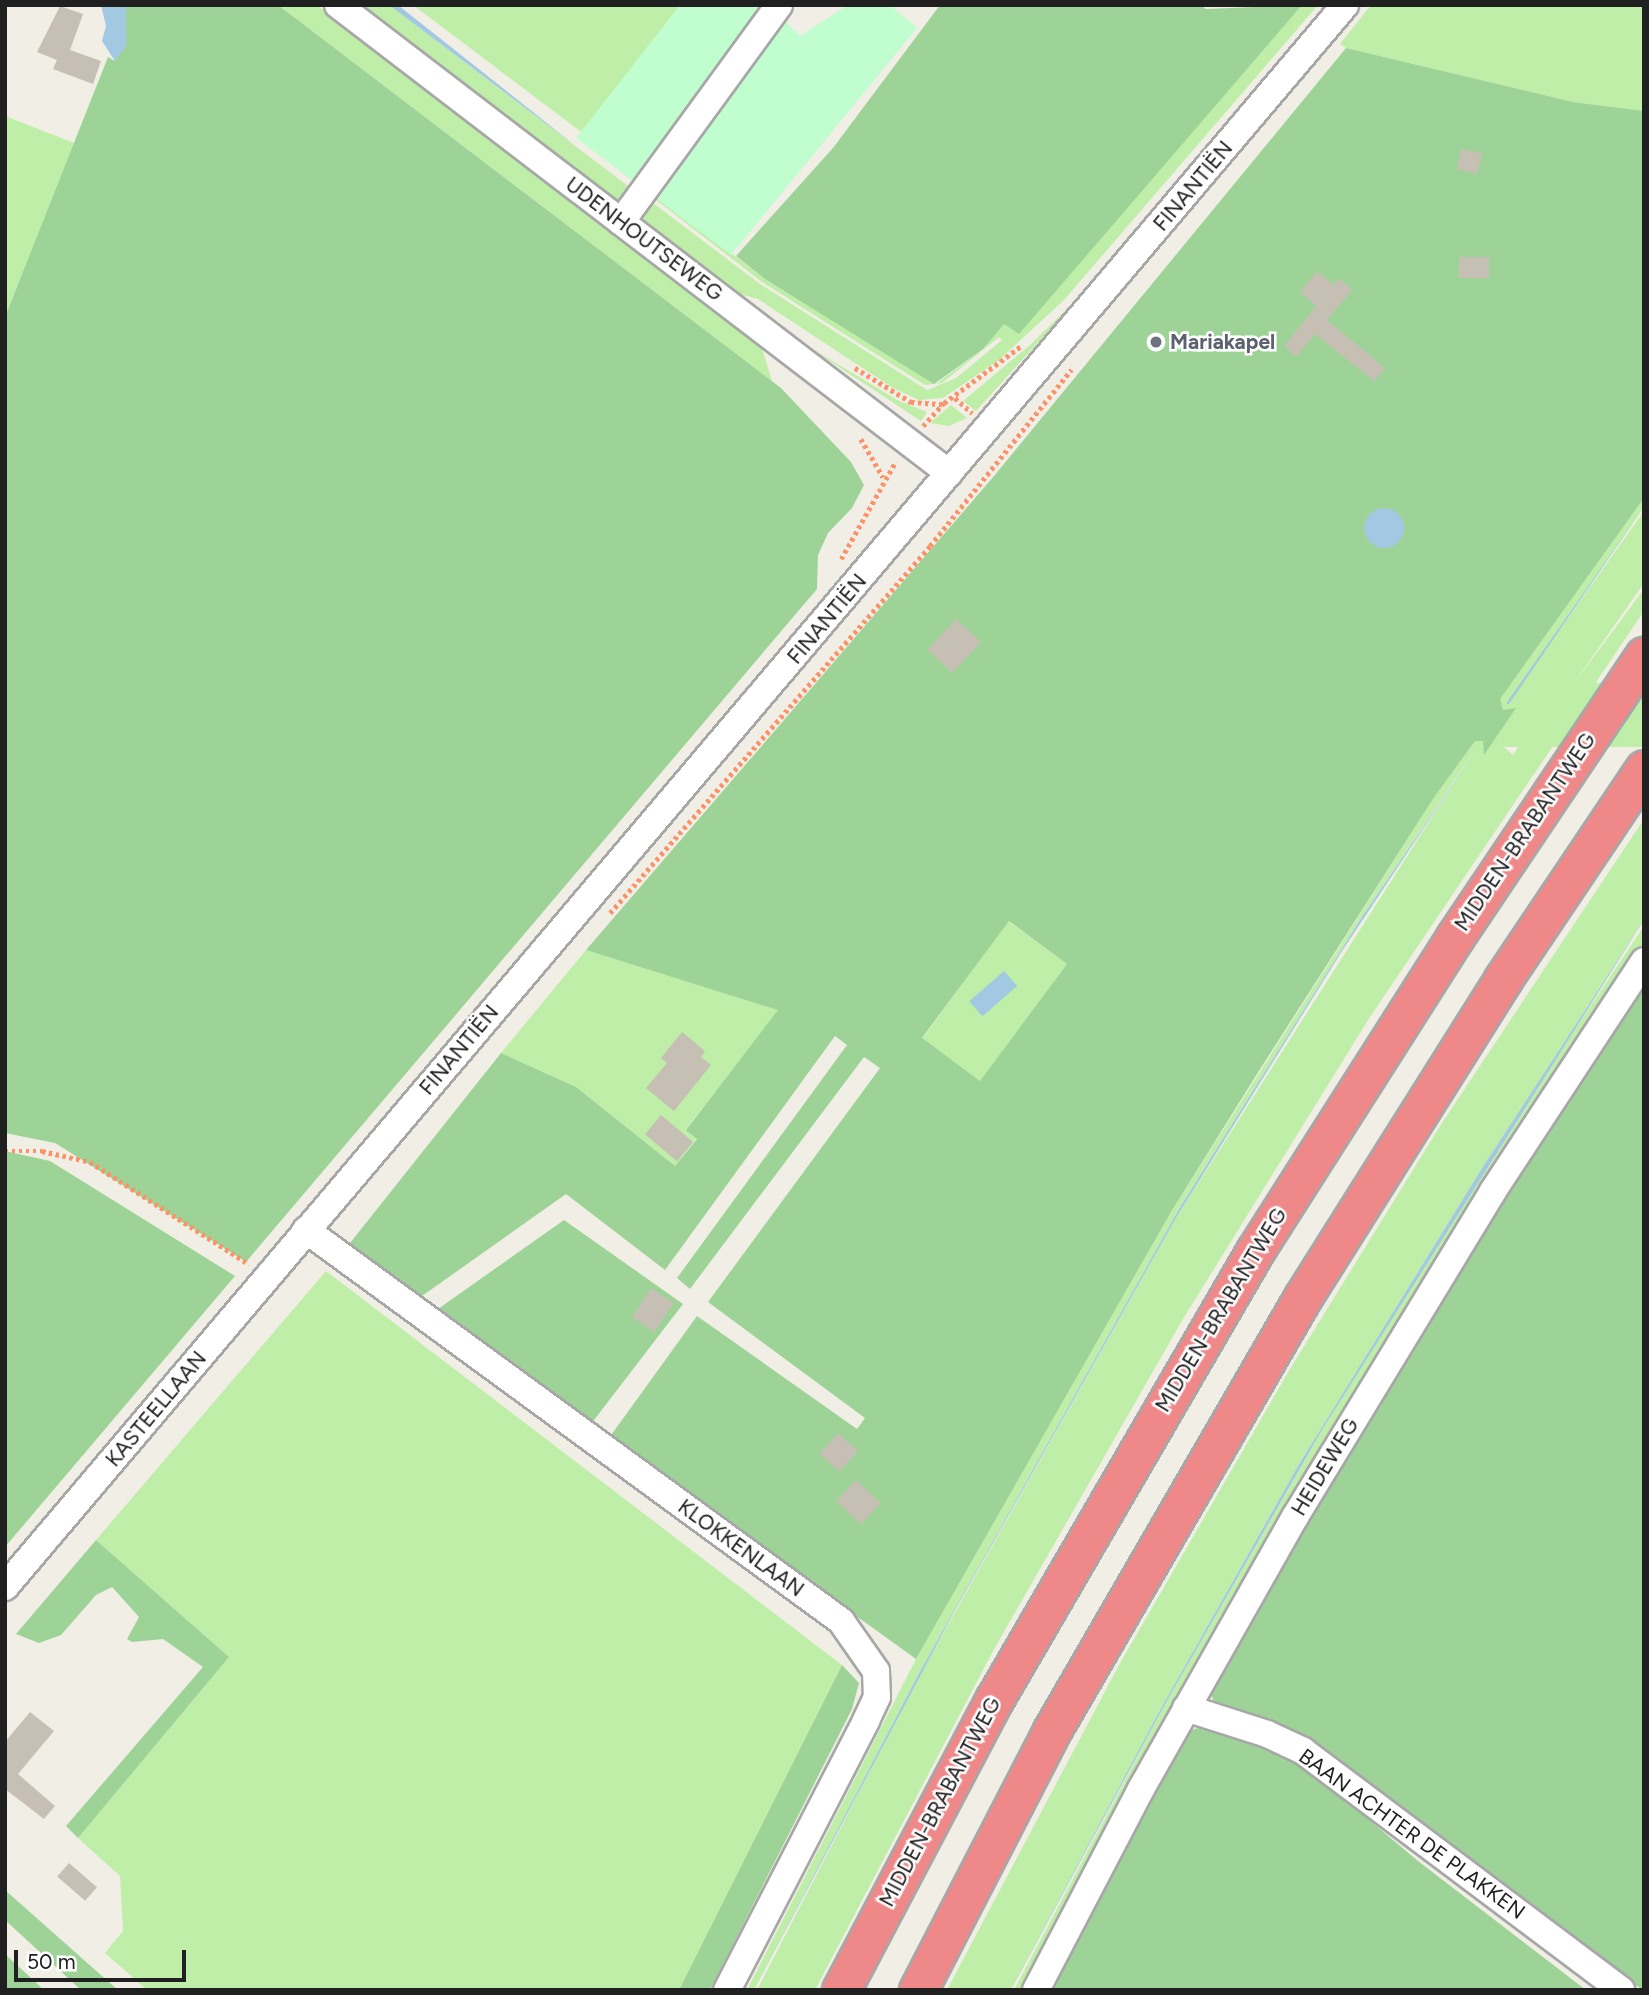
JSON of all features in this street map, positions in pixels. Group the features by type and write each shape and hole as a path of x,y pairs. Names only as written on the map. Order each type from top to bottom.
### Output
{"highway":[{"name":"MIDDEN-BRABANTWEG","path":"842,1990 994,1700 1255,1251 1455,937 1644,656"},
{"path":"918,1990 1051,1732 1296,1309 1503,979 1644,769"}],"street":[{"name":"UDENHOUTSEWEG","path":"338,5 949,473"},
{"path":"621,222 779,5"},
{"name":"FINANTIËN","path":"306,1230 1345,5"},
{"name":"HEIDEWEG","path":"1036,1990 1186,1708 1384,1367 1644,961"},
{"name":"KASTEELLAAN","path":"5,1587 306,1230"},
{"name":"KLOKKENLAAN","path":"306,1230 841,1621 876,1671 877,1697 866,1721 727,1990"},
{"name":"BAAN ACHTER DE PLAKKEN","path":"1186,1708 1267,1734 1303,1751 1621,1990"}],"path":[{"path":"875,501 883,477 910,443"},
{"path":"5,1151 61,1153 90,1163 254,1267 263,1284"}],"green space":[{"path":"126,5 278,5 781,388 851,462 864,485 852,508 828,533 818,555 817,589 246,1262 55,1143 5,1133 5,317 108,57 115,61 126,36"},
{"path":"278,5 317,5 761,345 772,381"},
{"path":"357,5 389,5 628,186 632,182 641,188 631,201 617,203"},
{"path":"413,5 684,5 584,134"},
{"path":"680,5 775,5 773,9 800,36 848,5 890,5 917,28 731,255 576,138"},
{"path":"940,5 1200,5 1206,9 1302,5 1019,334 1004,324 983,349 934,384 765,279 736,256 833,148"},
{"path":"1302,5 1318,5 1064,300 999,360 943,398 919,400 893,388 758,299 736,293 643,223 641,215 649,195 657,197 765,279 936,384 983,349 1004,323 1019,333","holes":["655,199 762,282 925,385 942,383 999,337 1002,340 956,378 927,390 760,284 653,203"]},
{"path":"1371,5 1644,5 1644,111 1573,102 1346,48 1340,44"},
{"path":"1346,48 1573,102 1644,111 1644,498 1500,699 1503,710 1516,708 1484,755 1483,741 1475,741 1433,799 1257,1074 1171,1212 916,1659 609,1438 697,1316 857,1429 865,1418 708,1302 880,1068 864,1057 690,1289 677,1278 847,1045 835,1036 665,1270 566,1194 422,1296 350,1243 501,1053 576,1087 675,1166 697,1139 686,1130 778,1010 586,950 994,476","holes":["1009,921 1067,964 980,1081 922,1038"]},
{"path":"5,116 74,143 5,317"},
{"path":"1077,299 976,411 963,401 1030,345"},
{"path":"801,342 899,401 927,412 921,421"},
{"path":"951,405 967,418 949,426 930,423"},
{"path":"1644,498 1644,507 1507,704 1644,511 1644,583 1572,686 1644,589 1644,611 1370,1017 1183,1319 993,1651 815,1990 757,1990 916,1682 1176,1218 1478,745 1362,917 1179,1209 918,1675 754,1990 747,1990 916,1659 1171,1212 1433,799 1475,741 1483,741 1486,751 1514,711 1500,708 1500,699","holes":["1512,722 1529,730 1513,755 1499,743 1500,733"]},
{"path":"1006,683 1644,683 1644,747 1006,747"},
{"path":"1644,819 1644,920 1484,1165 1298,1466 1159,1712 1011,1990 947,1990 1119,1665 1290,1369 1442,1123"},
{"path":"1008,921 1067,964 981,1082 922,1039"},
{"path":"1644,926 1644,945 1026,1990 1014,1990 1168,1699 1322,1430 1527,1101"},
{"path":"586,950 779,1010 686,1129 697,1138 675,1166 576,1087 501,1053"},
{"path":"1644,976 1644,1990 1603,1966 1352,1769 1287,1732 1215,1704 1209,1690 1392,1370"},
{"path":"5,1151 50,1161 235,1276 5,1547"},
{"path":"564,1220 683,1304 591,1424 438,1309"},
{"path":"326,1271 842,1665 679,1990 147,1990 105,1953 123,1931 120,1876 78,1838 229,1657 96,1540"},
{"path":"96,1540 229,1657 78,1838 66,1826 203,1667 163,1639 132,1642 127,1639 139,1617 112,1587 96,1595 61,1635 39,1643 16,1634"},
{"path":"842,1665 859,1683 852,1709 710,1990 679,1990"},
{"path":"1198,1728 1253,1741 1305,1766 1418,1861 1586,1990 1045,1990 1184,1732"},
{"path":"5,1890 118,1990 81,1990 5,1920"},
{"path":"5,1954 44,1990 5,1990"}],"water":[{"path":"101,5 126,5 126,46 115,61 102,41 106,26"},
{"path":"389,5 398,5 577,147 434,39"},
{"path":"1644,507 1509,704 1507,704 1507,702"},
{"path":"1384,508 1398,514 1404,528 1398,542 1384,548 1370,542 1364,528 1370,514"},
{"path":"1479,745 1342,951 1176,1218 953,1614 754,1990 918,1675 1179,1209 1362,917"},
{"path":"1644,920 1322,1430 1168,1699 1011,1990 1159,1712 1298,1466 1484,1165"},
{"path":"1004,971 1017,986 982,1016 969,1001"}],"building":[{"path":"60,6 83,14 70,50 101,61 93,84 53,69 57,60 37,52"},
{"path":"1461,149 1482,153 1478,174 1457,170"},
{"path":"1459,257 1489,257 1489,278 1459,278"},
{"path":"1317,271 1334,285 1339,278 1352,290 1327,320 1385,368 1374,381 1315,334 1296,357 1284,346 1316,306 1300,292"},
{"path":"956,619 981,642 952,673 927,650"},
{"path":"682,1032 705,1051 701,1057 711,1065 674,1111 646,1088 667,1063 661,1058"},
{"path":"661,1115 693,1142 677,1161 645,1134"},
{"path":"651,1288 674,1303 655,1332 632,1317"},
{"path":"838,1433 858,1451 839,1472 819,1454"},
{"path":"856,1480 881,1503 861,1524 836,1501"},
{"path":"30,1712 54,1731 18,1774 55,1806 44,1819 5,1789 5,1742"},
{"path":"69,1863 97,1887 85,1901 57,1877"}],"place":[{"name":"Mariakapel","path":"1156,342"}]}
